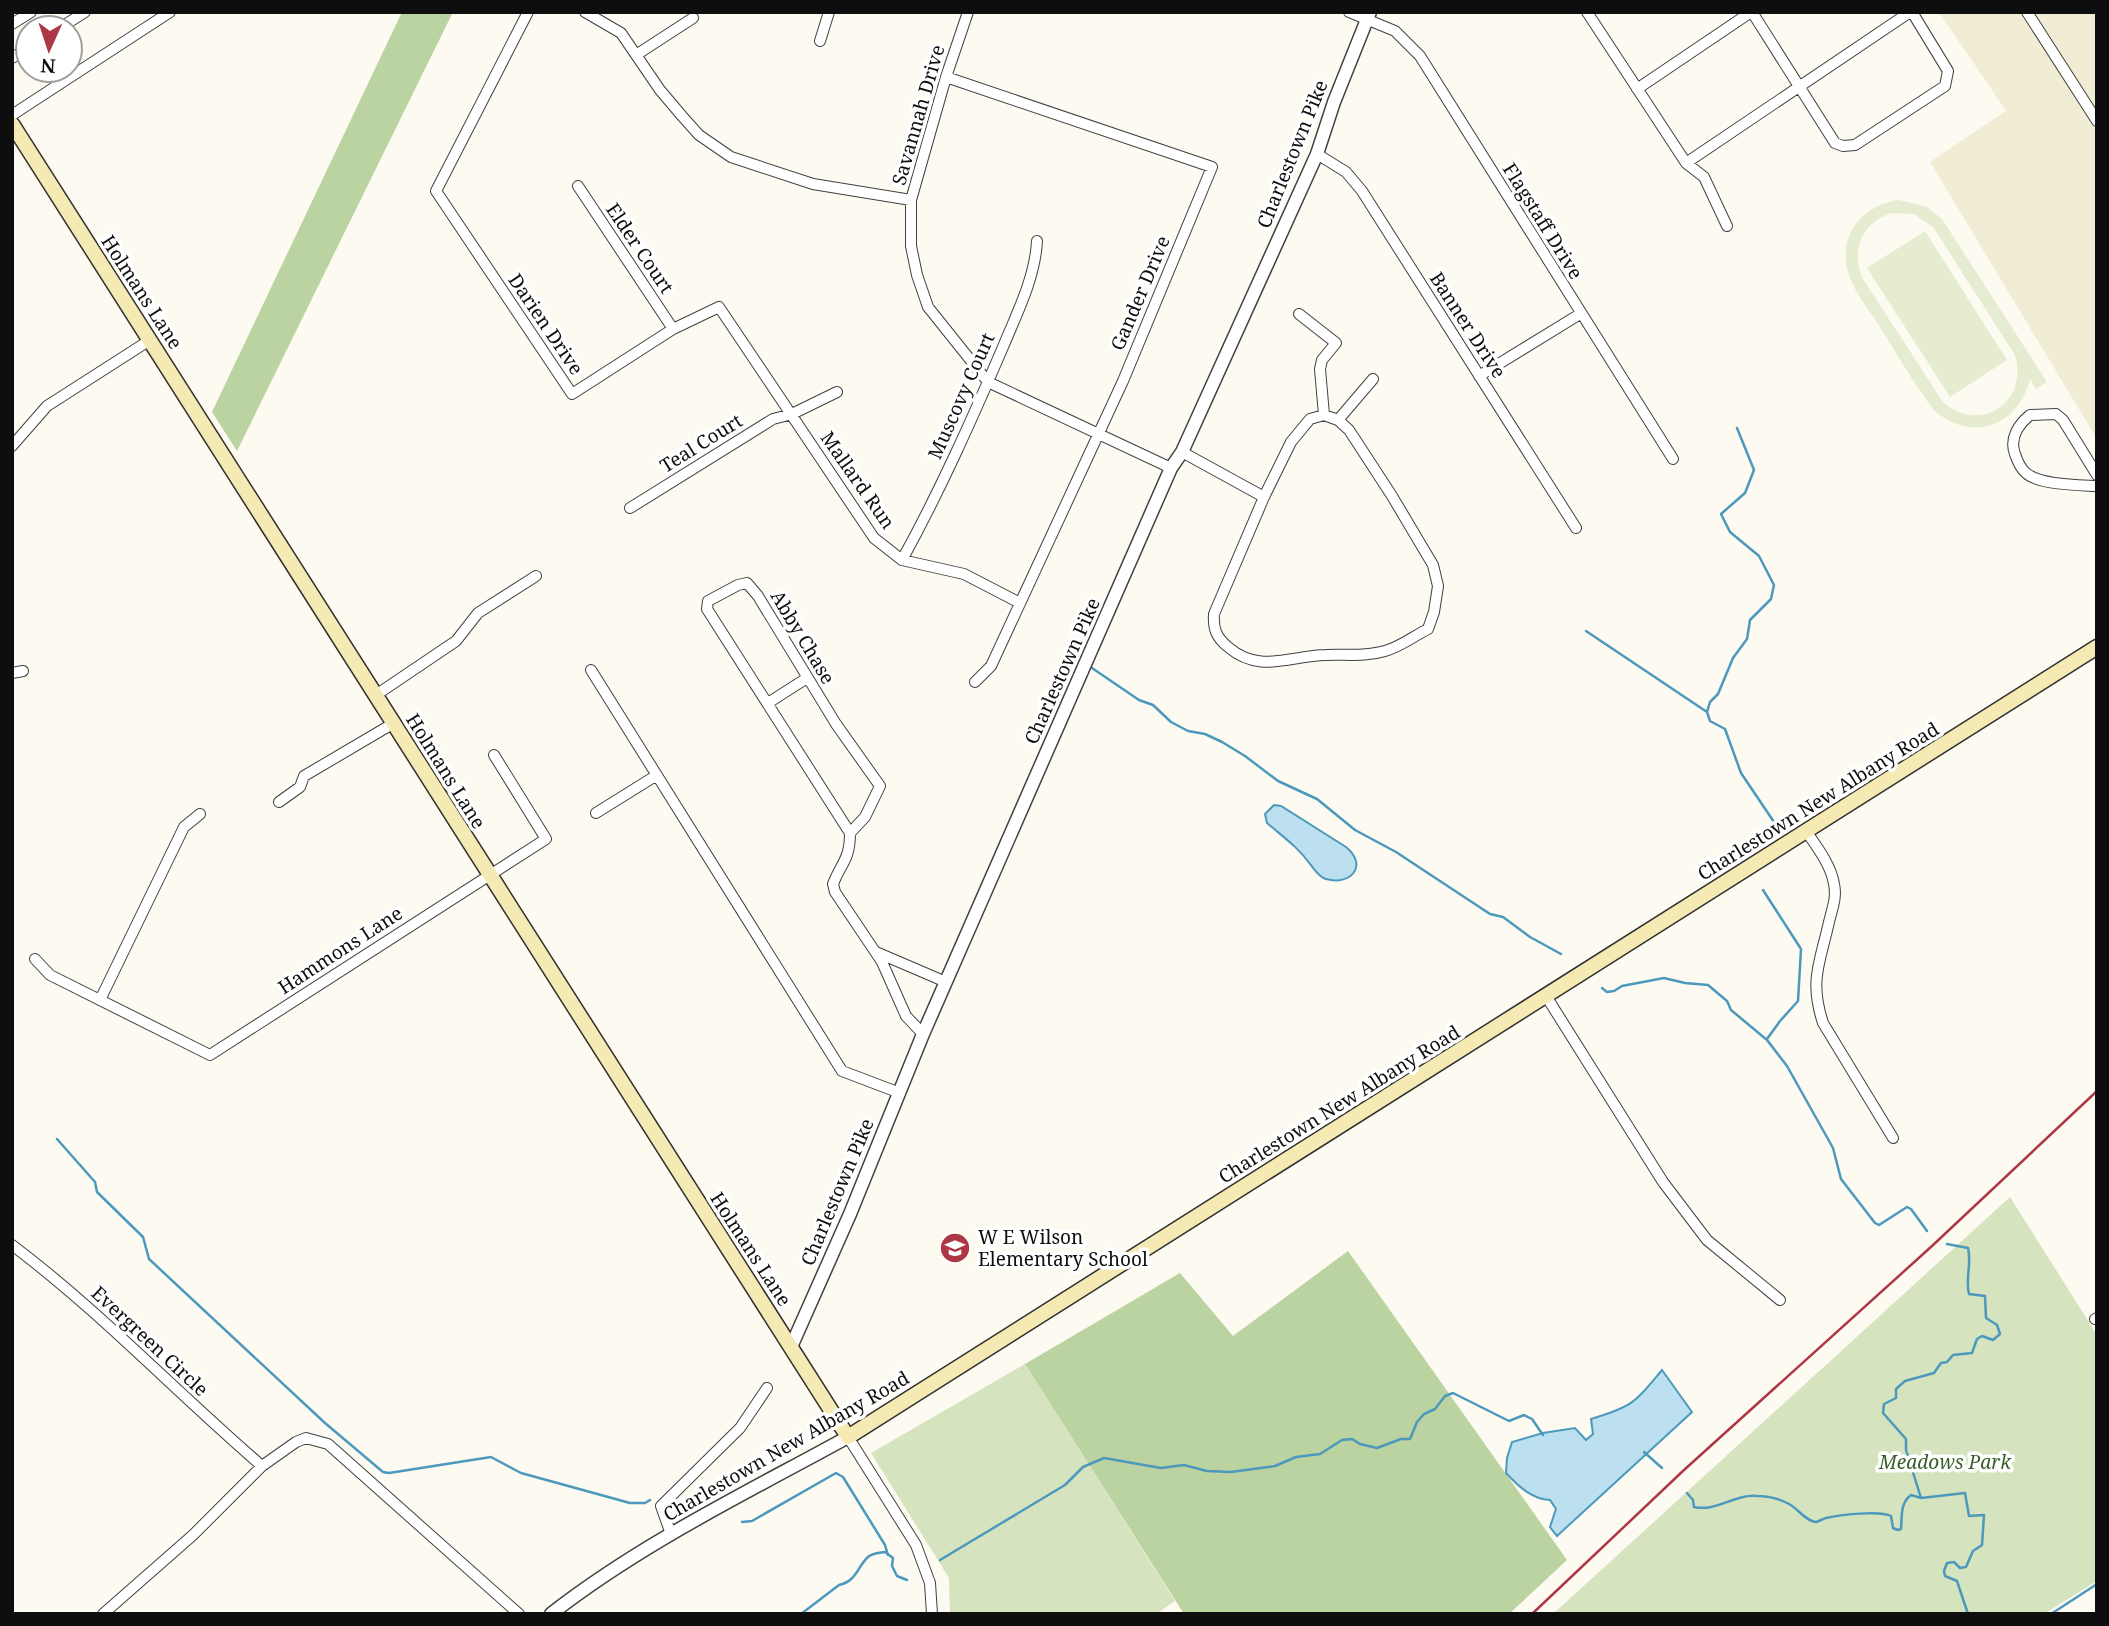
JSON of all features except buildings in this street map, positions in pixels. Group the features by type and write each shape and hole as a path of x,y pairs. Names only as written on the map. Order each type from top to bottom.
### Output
{"main road":[{"name":"Holmans Lane","path":"12,124 848,1437"},
{"name":"Charlestown New Albany Road","path":"848,1437 2097,647"}],"street":[{"path":"12,24 31,12"},
{"path":"12,115 170,12"},
{"name":"Darien Drive","path":"528,12 436,191 572,394 673,329 719,307 792,414"},
{"path":"585,12 621,33 682,116 699,135 731,157 813,184 911,200"},
{"path":"820,41 829,12"},
{"name":"Savannah Drive","path":"968,12 946,77 911,200 911,246 928,307 988,382 1171,468"},
{"name":"Flagstaff Drive","path":"1349,12 1368,16 1395,31 1420,56 1673,459"},
{"path":"1637,89 1752,12 1799,87 1835,143 1855,145 1943,89 1948,71 1911,12 1799,87 1686,163"},
{"path":"2027,12 2097,121"},
{"path":"1592,14 1686,163 1704,177 1727,226"},
{"name":"Charlestown Pike","path":"791,1347 850,1214 923,1034 1171,468 1182,453 1317,154 1368,16"},
{"path":"636,55 693,18"},
{"name":"Gander Drive","path":"946,77 1212,167 1098,434 990,666 975,682"},
{"name":"Banner Drive","path":"1317,154 1346,172 1362,191 1576,528"},
{"name":"Elder Court","path":"578,186 673,329"},
{"name":"Muscovy Court","path":"902,560 929,511 988,382 1036,264 1037,241"},
{"path":"1300,314 1336,343 1322,360 1320,369 1319,384 1324,415"},
{"path":"1479,376 1580,314"},
{"path":"12,446 47,406 150,340"},
{"path":"1338,420 1373,379"},
{"name":"Teal Court","path":"630,508 773,419 792,414 837,392"},
{"name":"Mallard Run","path":"792,414 874,538 902,560 964,574 1020,603"},
{"path":"2097,475 2063,420 2056,414 2030,415 2015,433 2013,448 2028,475 2045,481 2097,486"},
{"path":"1324,415 1338,420 1349,430 1433,565 1438,586 1428,629 1385,651 1260,663 1239,656 1223,643 1213,630 1214,614 1264,497 1292,442 1310,419 1324,415"},
{"path":"1182,453 1264,497"},
{"path":"376,695 456,641 478,613 536,576"},
{"name":"Abby Chase","path":"850,833 865,817 880,786 836,724 758,596 747,583 738,585 708,601 707,609 850,833 850,848 845,865 833,884 835,892 882,962 906,1016 923,1034"},
{"path":"592,670 842,1071 900,1093"},
{"path":"768,703 807,678"},
{"path":"279,802 300,787 304,776 394,723"},
{"name":"Hammons Lane","path":"100,1000 209,1055 545,839 494,755"},
{"path":"596,813 657,775"},
{"path":"35,959 50,975 100,1000 184,827 200,814"},
{"path":"1806,831 1822,854 1834,882 1835,899 1816,977 1817,1003 1823,1023 1893,1138"},
{"path":"875,951 946,982"},
{"path":"1546,996 1663,1182 1707,1240 1780,1300"},
{"name":"Evergreen Circle","path":"12,1245 58,1280 215,1426 262,1466"},
{"path":"671,1534 662,1506 740,1427 766,1388"},
{"path":"848,1437 916,1545 930,1583 932,1614"},
{"name":"Charlestown New Albany Road","path":"551,1614 593,1581 671,1534 848,1437"},
{"path":"103,1614 193,1535 262,1466 306,1438 328,1444 519,1614"}],"shaded area":[{"path":"1939,12 2097,12 2097,439 1930,162 2006,111"}],"green space":[{"path":"402,12 453,12 237,451 212,412"},
{"path":"1899,200 1927,207 1942,219 2047,382 2036,389 2030,379 2015,409 2004,419 1991,425 1963,426 1934,410 1856,290 1847,268 1847,243 1851,232 1866,214","holes":["1892,213 1914,214 1933,227 2015,355 2015,387 2008,399 1986,414 1972,415 1957,411 1943,402 1863,279 1859,268 1861,239 1873,223"]},
{"path":"1925,231 2007,360 1950,397 1867,268"},
{"name":"Meadows Park","path":"2010,1197 2097,1335 2097,1581 2044,1614 1553,1614"},
{"path":"1348,1251 1567,1560 1509,1614 1184,1614 1025,1364 1180,1273 1233,1336"},
{"path":"1025,1364 1175,1601 1156,1614 950,1614 949,1578 871,1453"}],"water":[{"path":"1274,805 1281,806 1346,847 1356,861 1354,873 1342,880 1326,879 1319,875 1295,847 1267,823 1265,814"},
{"path":"1662,1370 1692,1412 1557,1536 1550,1527 1556,1509 1550,1500 1526,1491 1506,1473 1512,1442 1575,1428 1586,1440 1593,1434 1591,1419 1616,1411 1632,1402"}],"waterway":[{"path":"1707,712 1710,702 1718,694 1733,658 1747,639 1750,620 1771,599 1774,585 1759,556 1730,532 1721,514 1745,493 1754,470 1737,428"},
{"path":"1586,631 1707,712 1710,721 1725,729 1741,773 1776,825"},
{"path":"1089,666 1139,700 1153,705 1171,722 1188,731 1205,734 1222,742 1278,781 1317,799 1355,830 1396,852 1490,914 1503,917 1530,937 1561,954"},
{"path":"1763,890 1801,949 1798,1001 1767,1039"},
{"path":"1602,988 1607,992 1614,991 1622,986 1664,978 1708,985 1727,1001 1731,1010 1767,1040 1787,1066 1833,1148 1841,1179 1875,1223 1879,1225 1907,1207 1927,1231"},
{"path":"57,1139 95,1182 97,1192 143,1237 149,1259 325,1423 383,1472 491,1457 521,1473 630,1503 645,1503 650,1500"},
{"path":"1921,1498 1906,1450 1906,1439 1883,1413 1884,1404 1896,1398 1896,1389 1905,1381 1934,1373 1941,1363 1947,1362 1953,1355 1972,1353 1977,1339 1982,1336 1993,1340 2000,1334 1997,1325 1986,1318 1985,1296 1969,1294 1968,1248 1947,1244"},
{"path":"940,1560 1065,1485 1083,1467 1104,1458 1161,1468 1184,1465 1207,1471 1231,1472 1275,1466 1296,1457 1320,1454 1342,1440 1352,1439 1377,1448 1401,1439 1410,1439 1417,1422 1424,1414 1435,1409 1445,1396 1453,1393 1509,1421 1524,1415 1532,1419 1543,1435"},
{"path":"1644,1452 1662,1468"},
{"path":"742,1522 752,1521 836,1473 843,1477 885,1545 888,1555"},
{"path":"1687,1493 1693,1500 1694,1507 1702,1508 1749,1496 1774,1498 1789,1504 1809,1520 1816,1522 1849,1514 1886,1514 1891,1516 1893,1528 1898,1530 1901,1529 1903,1506 1911,1495 1921,1498 1965,1493 1969,1516 1984,1515 1982,1545 1973,1551 1966,1567 1960,1568 1954,1562 1947,1563 1944,1571 1945,1576 1957,1581 1968,1614"},
{"path":"801,1614 839,1585 850,1580 864,1561 874,1554 885,1552 893,1558 892,1566 897,1576 907,1580"},
{"path":"2051,1614 2097,1584"}],"railway":[{"path":"1532,1614 1684,1470 1932,1246 2097,1091"}],"place":[{"name":"W E Wilson Elementary School","path":"955,1248"}]}
